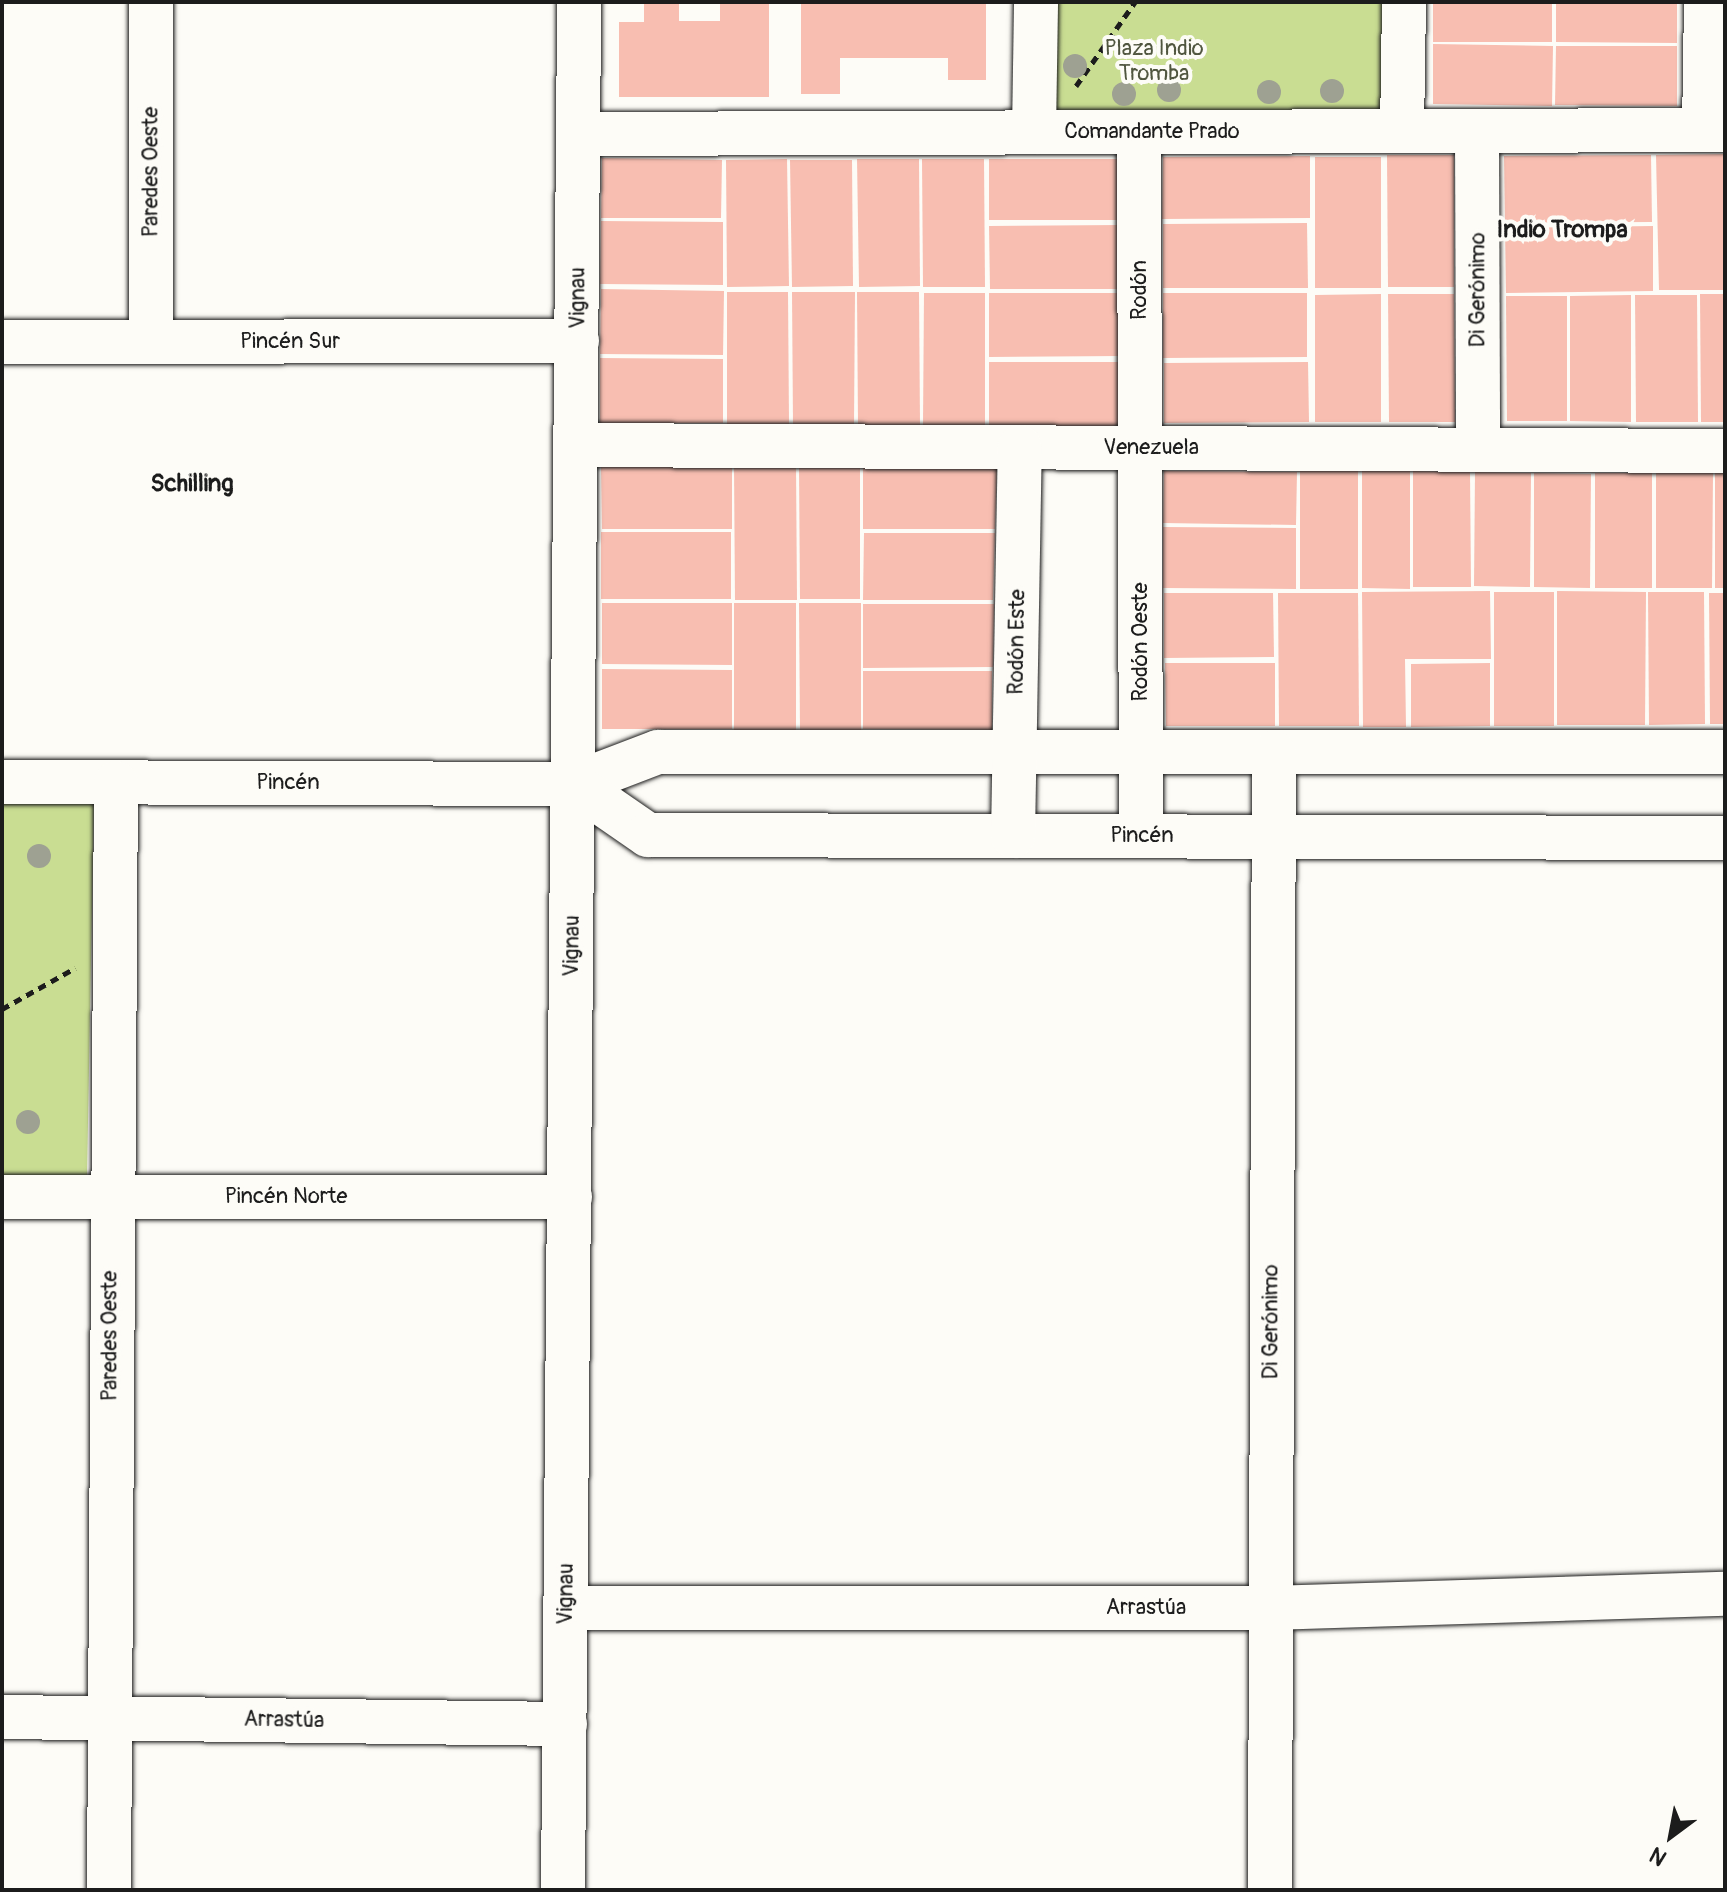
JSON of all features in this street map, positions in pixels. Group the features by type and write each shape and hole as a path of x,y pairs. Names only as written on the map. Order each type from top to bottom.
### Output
{"street":[{"name":"Paredes Oeste","path":"151,2 151,342"},
{"name":"Vignau","path":"563,1890 579,2"},
{"path":"1034,132 1036,2"},
{"path":"1402,131 1404,2"},
{"path":"1706,2 1714,130"},
{"name":"Comandante Prado","path":"579,134 1714,130"},
{"name":"Di Gerónimo","path":"1477,131 1478,450"},
{"name":"Rodón","path":"1139,132 1140,448"},
{"name":"Pincén Sur","path":"2,342 577,341"},
{"name":"Venezuela","path":"576,445 1725,451"},
{"name":"Rodón Este","path":"1013,836 1020,447"},
{"name":"Rodón Oeste","path":"1140,448 1141,836"},
{"name":"Pincén","path":"2,782 574,784 658,752 1725,752"},
{"name":"Di Gerónimo","path":"1270,1890 1274,753"},
{"name":"Paredes Oeste","path":"109,1890 116,783"},
{"name":"Pincén","path":"574,784 648,835 1725,838"},
{"name":"Pincén Norte","path":"2,1197 570,1197"},
{"name":"Arrastúa","path":"566,1608 1270,1608 1725,1594"},
{"name":"Arrastúa","path":"2,1717 565,1724"}],"path":[{"path":"1072,94 1135,2"},
{"path":"2,1009 89,959"}],"green space":[{"name":"Plaza Indio Tromba","path":"1049,2 1382,2 1382,122 1048,118"},
{"path":"94,799 87,1176 2,1177 2,801"}],"building":[{"path":"644,2 679,2 679,21 720,21 720,2 769,2 769,97 619,97 619,22 644,22"},
{"path":"801,2 986,2 986,80 948,80 948,58 840,58 840,94 801,94"},
{"path":"1433,2 1552,2 1552,42 1433,42"},
{"path":"1556,2 1677,2 1677,43 1556,42"},
{"path":"1433,44 1553,46 1552,106 1433,104"},
{"path":"1556,46 1677,46 1677,106 1555,105"},
{"path":"1725,154 1725,290 1659,290 1656,155"},
{"path":"1387,155 1454,155 1454,287 1388,287"},
{"path":"1651,155 1652,222 1505,223 1504,156"},
{"path":"1310,156 1310,218 1162,219 1163,157"},
{"path":"1315,157 1381,157 1381,288 1315,288"},
{"path":"602,158 722,160 721,218 601,218"},
{"path":"787,159 789,286 727,287 726,160"},
{"path":"857,159 919,159 920,286 859,287"},
{"path":"922,159 984,159 985,287 923,287"},
{"path":"989,159 1119,159 1120,220 989,220"},
{"path":"790,160 852,160 853,286 792,287"},
{"path":"601,221 723,222 723,285 600,284"},
{"path":"1307,223 1308,288 1163,288 1163,224"},
{"path":"1120,225 1120,289 990,289 989,226"},
{"path":"1653,226 1653,291 1506,293 1505,228"},
{"path":"601,289 724,291 723,355 600,354"},
{"path":"727,292 788,292 789,424 727,424"},
{"path":"792,292 855,292 854,424 793,425"},
{"path":"857,292 919,292 920,425 858,425"},
{"path":"924,293 985,293 985,425 923,425"},
{"path":"989,293 1120,293 1121,356 989,357"},
{"path":"1163,293 1307,293 1307,357 1163,358"},
{"path":"1381,294 1381,422 1315,422 1315,295"},
{"path":"1388,294 1454,294 1455,422 1389,422"},
{"path":"1700,294 1725,294 1725,422 1701,422"},
{"path":"1631,295 1631,422 1570,421 1570,296"},
{"path":"1635,295 1697,295 1698,422 1636,422"},
{"path":"1506,296 1567,296 1567,421 1507,421"},
{"path":"600,358 723,359 723,423 600,423"},
{"path":"989,362 1120,362 1121,426 989,426"},
{"path":"1308,362 1309,422 1164,423 1164,363"},
{"path":"734,465 796,465 797,600 735,600"},
{"path":"799,465 860,465 860,599 800,599"},
{"path":"863,465 997,466 995,529 863,529"},
{"path":"601,466 732,466 732,529 602,529"},
{"path":"1362,470 1410,471 1410,589 1362,588"},
{"path":"1164,471 1297,472 1296,525 1163,523"},
{"path":"1300,471 1358,471 1358,589 1300,589"},
{"path":"1413,471 1470,472 1471,587 1413,587"},
{"path":"1475,472 1531,473 1530,587 1474,586"},
{"path":"1656,472 1713,473 1712,588 1656,588"},
{"path":"1534,473 1591,474 1590,588 1534,587"},
{"path":"1595,473 1652,473 1652,588 1595,588"},
{"path":"1715,473 1725,473 1725,588 1715,588"},
{"path":"1163,527 1296,528 1296,589 1163,588"},
{"path":"601,532 731,532 731,599 601,599"},
{"path":"864,533 995,533 993,600 863,600"},
{"path":"1490,591 1491,659 1405,659 1406,727 1363,727 1362,592"},
{"path":"1557,591 1646,592 1645,725 1557,725"},
{"path":"1494,592 1554,592 1554,726 1494,726"},
{"path":"1648,592 1704,592 1705,724 1649,725"},
{"path":"1164,593 1273,593 1274,657 1164,658"},
{"path":"1278,593 1358,593 1359,726 1279,726"},
{"path":"1709,593 1725,593 1725,724 1710,724"},
{"path":"602,603 732,603 732,665 602,664"},
{"path":"734,603 796,603 796,731 734,730"},
{"path":"799,603 861,603 861,730 800,730"},
{"path":"863,604 994,604 993,667 863,668"},
{"path":"1165,663 1275,663 1275,726 1166,726"},
{"path":"1490,663 1490,726 1411,727 1411,664"},
{"path":"602,669 732,670 732,729 602,729"},
{"path":"863,671 992,671 992,730 863,729"}],"district":[{"name":"Indio Trompa","path":"1562,230"},
{"name":"Schilling","path":"192,484"}]}
